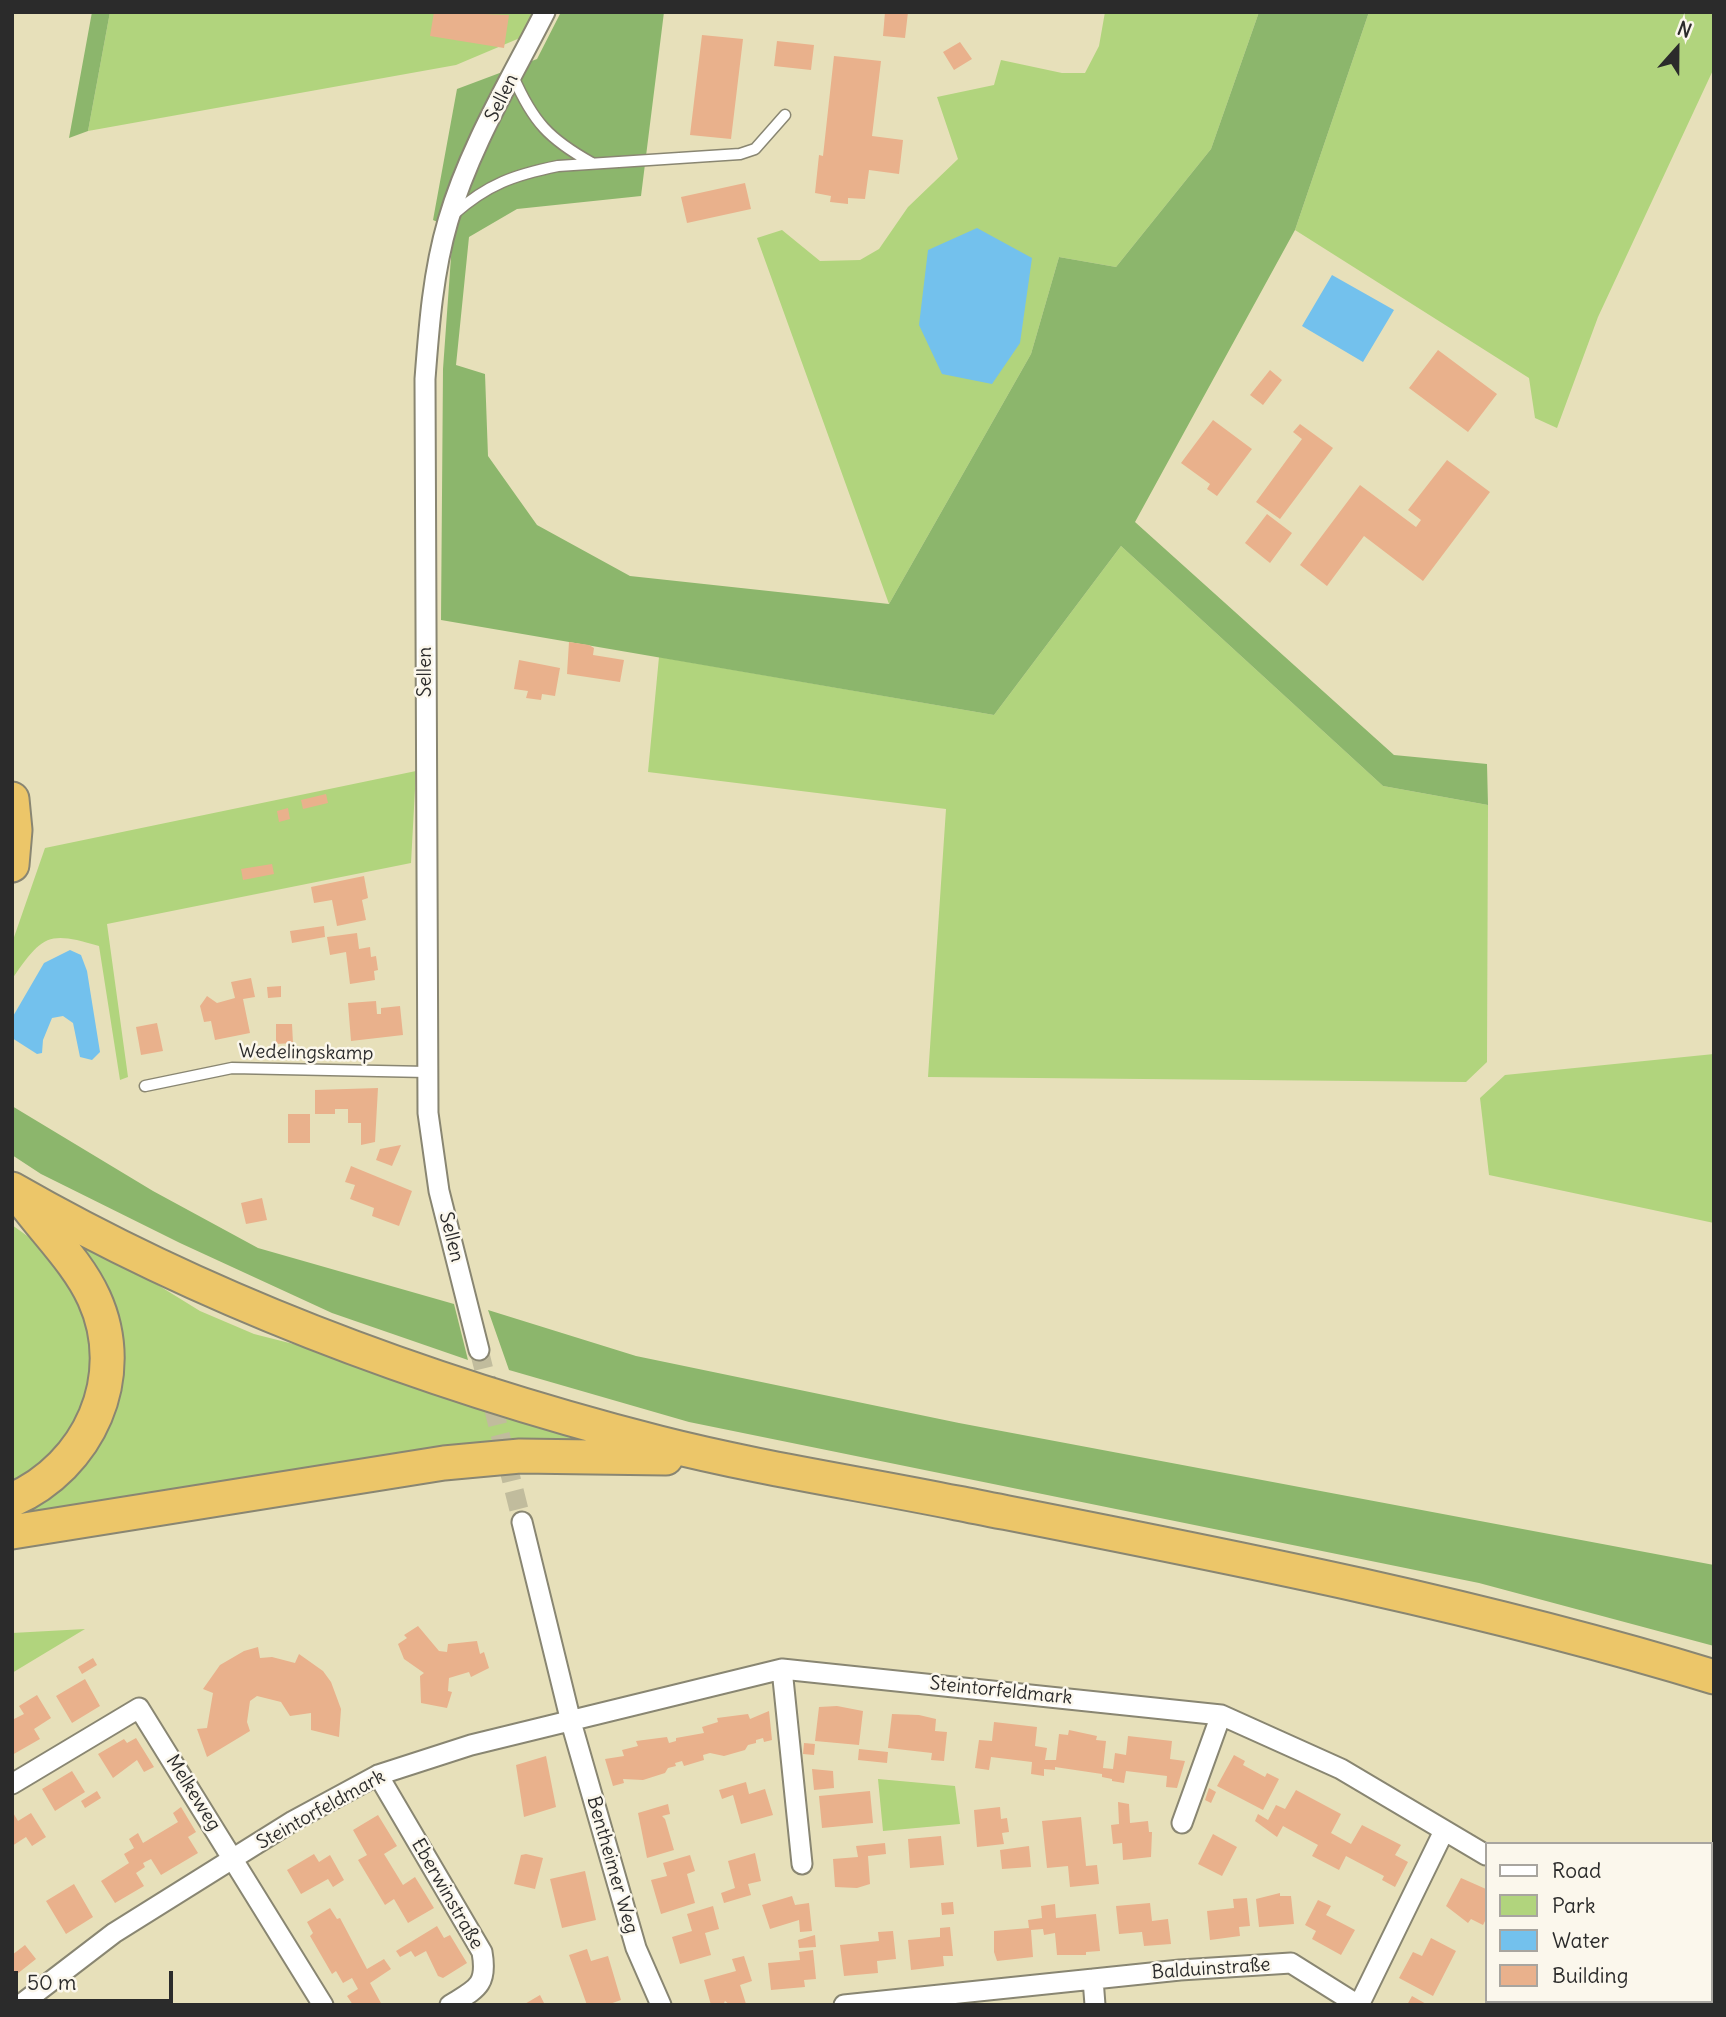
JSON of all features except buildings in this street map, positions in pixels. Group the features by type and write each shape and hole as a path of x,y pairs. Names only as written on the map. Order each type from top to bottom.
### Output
{"highway":[{"path":"12,799 15,830 12,865"},
{"path":"14,1191 160,1267 318,1336 521,1406 661,1444 739,1461 1341,1579 1486,1613 1714,1677"},
{"path":"12,1500 48,1479 83,1442 103,1394 107,1353 100,1312 82,1276 14,1191"},
{"path":"12,1532 467,1461 554,1456 739,1461"}],"street":[{"name":"Sellen","path":"479,1350 432,1153 426,1072 425,379 430,316 449,219 476,151 545,12"},
{"path":"522,1522 570,1722"},
{"path":"782,1669 803,1864"},
{"name":"Steintorfeldmark","path":"20,2005 114,1933 235,1860 293,1821 378,1775 471,1745 782,1669 1221,1715 1341,1769 1484,1853"},
{"name":"Melkeweg","path":"12,1784 139,1708 323,2005"},
{"path":"1182,1823 1221,1715"},
{"name":"Bentheimer Weg","path":"570,1722 636,1948 661,2005"},
{"name":"Eberwinstraße","path":"378,1775 482,1952 486,1973 478,1988 450,2005"},
{"name":"Balduinstraße","path":"844,2005 1093,1979 1291,1963 1359,2005 1444,1831"},
{"path":"1093,1979 1095,2005"}],"lane":[{"path":"513,76 538,126 561,146 592,164"},
{"path":"449,219 478,193 493,184 533,171 592,164 740,154 755,149 785,115"},
{"name":"Wedelingskamp","path":"145,1086 232,1068 426,1072"}],"green space":[{"path":"92,12 110,12 88,131 69,138"},
{"path":"110,12 539,12 527,35 456,65 88,131"},
{"path":"561,12 664,12 641,196 517,209 469,237 456,365 485,374 488,456 537,525 630,576 889,604 1031,354 1059,257 1116,267 1211,149 1259,12 1369,12 1295,230 1135,522 1394,755 1487,764 1488,805 1383,786 1121,546 994,715 441,620 443,369 453,229 433,220 457,89 537,59"},
{"path":"1105,12 1259,12 1211,149 1116,267 1059,257 1031,354 889,604 757,238 782,230 820,261 860,260 879,249 908,207 958,159 937,97 994,85 1001,60 1062,73 1085,73 1099,46"},
{"path":"1369,12 1714,12 1714,68 1598,317 1557,428 1535,418 1529,378 1295,230"},
{"path":"1121,546 1383,786 1488,805 1487,1062 1466,1082 928,1077 946,809 648,772 659,657 994,715"},
{"path":"416,771 411,863 107,924 128,1077 120,1080 99,946 68,938 47,940 31,953 12,979 12,943 45,848"},
{"path":"1714,1054 1714,1223 1489,1175 1480,1098 1505,1075"},
{"path":"12,1106 153,1191 258,1248 454,1304 468,1360 332,1313 180,1243 41,1174 12,1155"},
{"path":"12,1225 33,1240 83,1297 96,1370 74,1434 12,1487"},
{"path":"74,1239 127,1266 200,1311 254,1334 313,1349 608,1443 12,1520 106,1416"},
{"path":"488,1310 636,1356 959,1423 1714,1565 1714,1646 1479,1583 689,1422 509,1370"},
{"path":"85,1629 12,1673 12,1633"},
{"path":"878,1779 955,1786 960,1824 883,1831"}],"water":[{"path":"977,228 1032,258 1020,343 992,384 942,374 919,325 928,250"},
{"path":"1332,275 1394,310 1363,362 1302,326"},
{"path":"70,950 81,955 87,971 100,1052 92,1060 80,1057 73,1023 63,1016 52,1018 43,1040 42,1053 37,1054 12,1038 12,1018 44,963"}],"tunnel":[{"path":"479,1350 522,1522"}]}
